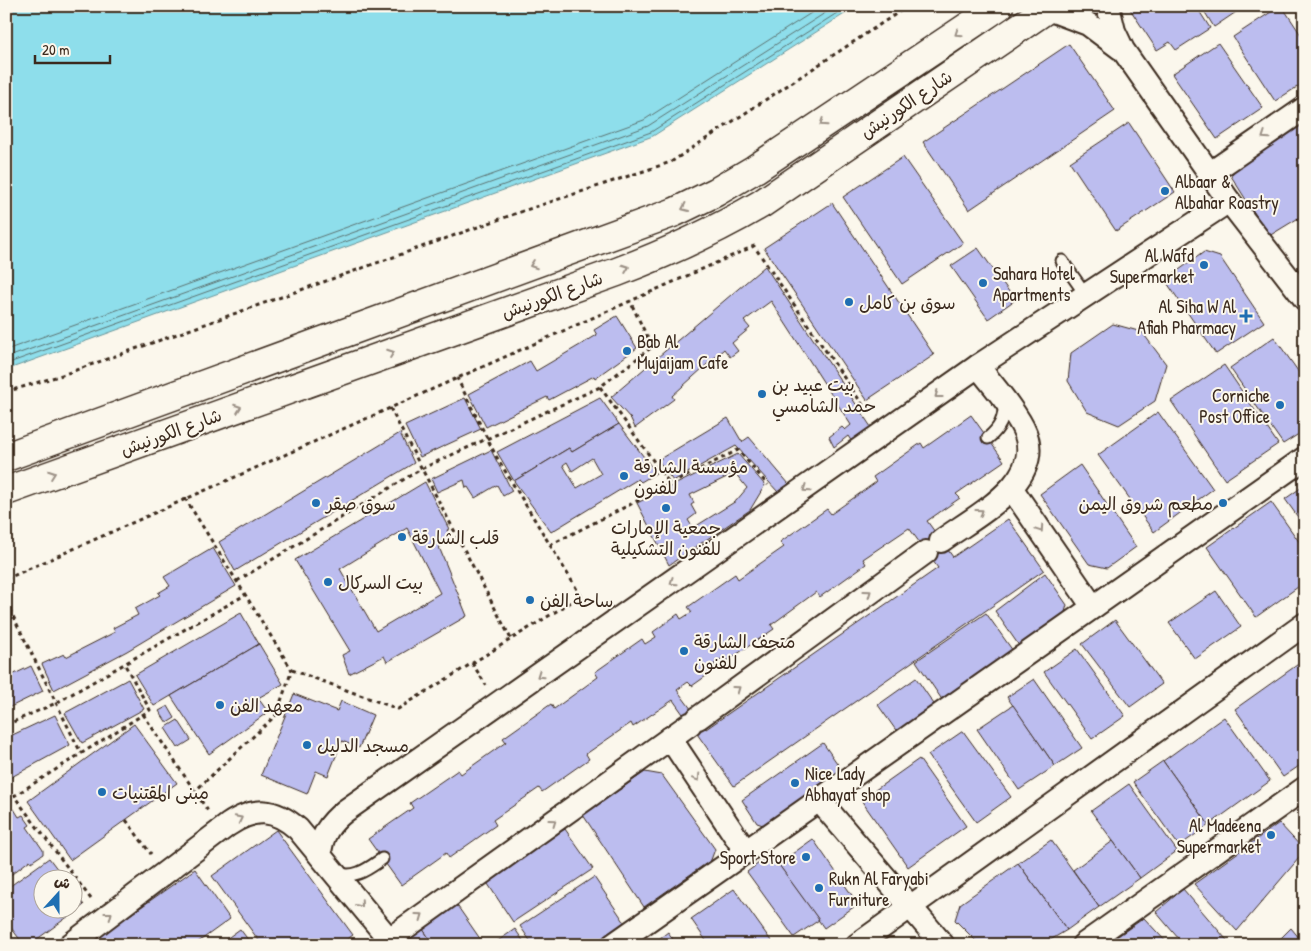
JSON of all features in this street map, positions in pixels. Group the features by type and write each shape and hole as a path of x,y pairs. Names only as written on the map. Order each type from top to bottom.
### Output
{"main road":[{"name":"شارع الكورنيش","path":"6,457 675,212 716,192 755,169 999,6"},
{"name":"شارع الكورنيش","path":"6,491 617,272 688,242 726,224 761,204 1050,7"}],"street":[{"path":"1108,6 1114,31 1123,50 1229,201 1305,299"},
{"path":"1050,7 1088,24 1123,50"},
{"path":"1210,174 1305,108"},
{"path":"326,863 321,843 326,830 345,811 978,366 1229,201"},
{"path":"70,945 221,830 241,816 256,812 272,813 286,819 326,863 385,942 694,721 1012,489 1025,469 1028,442 1023,428 978,366"},
{"path":"613,945 1305,458"},
{"path":"1012,489 1093,608"},
{"path":"857,945 1305,624"},
{"path":"670,738 746,852"},
{"path":"1083,945 1301,797"},
{"path":"819,800 909,908 943,945"}],"lane":[{"path":"1062,261 1086,295"},
{"path":"988,438 1000,426 1003,418 1004,401"},
{"path":"326,863 341,875 351,875 361,873 382,858"}],"path":[{"path":"6,392 62,375 520,212 671,162 908,6"},
{"path":"6,579 754,246 883,434"},
{"path":"237,581 422,469 600,387 652,347 630,301"},
{"path":"186,498 292,670 398,709 581,596 488,439 457,378"},
{"path":"600,387 670,484"},
{"path":"390,408 511,639"},
{"path":"550,545 738,450 785,503"},
{"path":"6,725 56,703 245,595"},
{"path":"6,602 81,753"},
{"path":"105,918 14,796 150,710 125,664"},
{"path":"195,791 276,716 292,670"},
{"path":"143,714 221,830"},
{"path":"126,820 164,873"}],"water":[{"path":"6,6 857,6 653,136 6,370"}],"building":[{"path":"1128,6 1196,6 1210,28 1176,50 1170,42 1157,50"},
{"path":"1201,6 1245,6 1214,27"},
{"path":"1282,6 1305,41 1305,82 1275,101 1233,37"},
{"path":"1218,43 1263,108 1217,139 1172,74"},
{"path":"1069,44 1115,111 969,210 923,142"},
{"path":"1305,116 1305,214 1269,236 1231,176 1245,154"},
{"path":"1129,123 1175,192 1116,231 1070,162"},
{"path":"903,157 963,243 902,284 843,197"},
{"name":"سوق بن كامل","path":"832,203 934,355 867,400 764,248"},
{"name":"Sahara Hotel Apartments","path":"978,248 1015,300 988,319 951,266"},
{"path":"1204,252 1220,257 1264,322 1216,354 1165,280"},
{"path":"765,266 871,427 852,442 848,436 834,447 829,437 842,427 845,430 851,425 771,301 744,321 750,328 732,343 738,351 730,357 724,349 672,396 674,399 635,428 631,419 611,397"},
{"path":"617,316 637,348 595,378 594,376 549,400 547,397 486,427 469,394 530,361 536,371 597,335 594,330"},
{"path":"1113,324 1142,332 1166,364 1155,401 1119,425 1087,412 1068,381 1071,353"},
{"name":"Corniche Post Office","path":"1274,337 1305,381 1305,430 1283,444 1230,368"},
{"path":"1224,365 1278,444 1225,480 1171,401"},
{"name":"سوق صقر","path":"465,398 481,429 420,457 405,426"},
{"path":"600,398 619,424 572,452 569,448 514,481 497,452"},
{"path":"1158,412 1213,489 1154,532 1098,455"},
{"name":"متحف الشارقة للفنون","path":"971,415 1004,461 956,494 960,498 927,521 953,557 1008,519 1044,570 734,786 673,700 633,727 631,723 586,754 589,759 542,792 539,788 493,820 496,825 449,858 446,853 401,885 368,839 413,808 410,803 458,770 461,774 506,742 503,738 551,704 554,709 598,677 595,672 642,639 645,644 656,637 653,632 678,614 681,619 692,612 688,607 735,574 738,579 784,547 780,542 827,509 831,514 876,482 873,477 921,443 924,448","holes":["909,528 938,568 706,729 677,690 688,682 692,686 716,669 714,664 724,657 727,661 774,629 771,625 816,592 820,597 866,564 863,559"]},
{"path":"728,418 742,442 749,437 789,484 778,492 736,446 673,481 658,460"},
{"name":"مؤسسة الشارقة للفنون","path":"619,424 656,473 641,482 638,479 551,532 514,481 569,448 572,452","holes":["592,458 601,474 577,488 563,465 567,462 572,471"]},
{"name":"سوق صقر","path":"400,433 414,463 235,571 219,542"},
{"name":"سوق صقر","path":"491,450 512,491 503,496 497,485 475,498 468,487 466,488 464,480 437,492 431,479"},
{"name":"جمعية الإمارات للفنون التشكيلية","path":"738,454 765,485 750,510 669,565 637,503","holes":["735,473 747,488 736,501 693,528 688,520 696,514 691,505 694,503 690,495"]},
{"path":"1080,465 1136,547 1107,568 1089,564 1040,494"},
{"name":"بيت السركال","path":"425,482 449,529 447,530 452,540 439,547 467,616 387,662 384,656 349,674 342,655 350,651 295,560","holes":["407,528 440,593 376,631 340,569"]},
{"path":"1305,485 1305,527 1285,499"},
{"path":"1271,502 1305,550 1305,582 1256,617 1207,547"},
{"path":"213,548 236,586 127,651 54,690 42,664 64,654 66,657 115,632 113,628 138,615 135,609 160,595 158,593 170,586 164,577"},
{"path":"1045,573 1067,605 1063,619 1022,650 995,611"},
{"path":"1216,591 1241,627 1195,659 1169,623"},
{"path":"241,613 259,644 154,706 135,675"},
{"path":"986,613 1018,658 947,707 916,661"},
{"path":"1115,620 1162,684 1130,707 1082,644"},
{"name":"معهد الفن","path":"259,644 283,684 258,698 268,712 209,754 171,696"},
{"path":"1077,649 1125,716 1092,739 1044,672"},
{"path":"1304,660 1305,762 1283,777 1235,709"},
{"path":"31,666 43,691 6,709 6,678"},
{"path":"916,678 938,710 900,736 878,705"},
{"path":"128,679 144,709 82,743 65,713"},
{"path":"1034,679 1082,748 1055,766 1007,697"},
{"name":"مسجد الدليل","path":"294,694 337,711 341,701 373,715 359,748 342,741 328,776 316,771 307,794 261,775"},
{"path":"1013,705 1055,766 1019,790 977,729"},
{"path":"168,706 175,718 167,723 159,711"},
{"path":"55,715 70,745 6,780 6,738"},
{"path":"1224,717 1270,781 1209,825 1163,761"},
{"path":"178,720 191,740 178,748 165,728"},
{"name":"مبنى المقتنيات","path":"134,724 177,783 70,860 28,801"},
{"path":"963,731 1011,797 976,822 928,755"},
{"path":"823,743 844,773 766,826 757,823 742,800"},
{"path":"919,759 966,826 908,867 861,800"},
{"path":"1163,761 1209,825 1179,846 1133,782"},
{"path":"645,772 662,775 715,849 711,860 644,907 583,815"},
{"path":"1129,784 1177,851 1140,878 1091,811"},
{"path":"6,799 12,810 14,809 19,817 23,815 30,825 27,827 43,850 43,854 31,862 30,860 8,877"},
{"path":"1279,823 1305,851 1237,931 1194,884"},
{"path":"565,829 593,869 513,922 486,881"},
{"path":"276,830 353,935 339,945 262,945 212,876"},
{"path":"813,839 858,904 824,928 778,864"},
{"path":"1051,840 1099,907 1067,930 1018,863"},
{"path":"1113,841 1140,878 1099,907 1073,870"},
{"path":"771,854 819,920 794,937 747,872"},
{"path":"49,858 56,868 35,868"},
{"path":"1018,863 1067,930 1042,945 980,945 955,920 960,904"},
{"path":"195,869 230,919 194,945 106,945 100,936"},
{"path":"32,870 32,918 66,918 29,945 24,945 6,921 6,889"},
{"path":"594,877 625,923 591,945 533,945 520,926"},
{"path":"734,889 774,945 709,945 691,919"},
{"path":"1183,889 1231,945 1184,945 1156,912"},
{"path":"456,904 483,943 481,945 434,945 422,928"},
{"path":"1144,918 1169,945 1105,945"},
{"path":"422,928 434,945 399,945"},
{"path":"1291,928 1305,945 1274,945"},
{"path":"240,929 252,945 218,945"},
{"path":"515,929 526,945 492,945"},
{"path":"668,932 677,945 651,945"}],"place":[{"name":"Albaar & Albahar Roastry","path":"1165,191"},
{"name":"Al Wafd Supermarket","path":"1204,265"},
{"name":"Sahara Hotel Apartments","path":"983,283"},
{"name":"سوق بن كامل","path":"849,302"},
{"name":"Al Siha W Al Afiah Pharmacy","path":"1246,316"},
{"name":"Bab Al Mujaijam Cafe","path":"627,351"},
{"name":"بيت عبيد بن حمد الشامسي","path":"762,394"},
{"name":"Corniche Post Office","path":"1280,405"},
{"name":"مؤسسة الشارقة للفنون","path":"624,476"},
{"name":"سوق صقر","path":"316,503"},
{"name":"مطعم شروق اليمن","path":"1223,503"},
{"name":"جمعية الإمارات للفنون التشكيلية","path":"666,508"},
{"name":"قلب الشارقة","path":"402,537"},
{"name":"بيت السركال","path":"328,582"},
{"name":"ساحة الفن","path":"530,600"},
{"name":"متحف الشارقة للفنون","path":"684,651"},
{"name":"معهد الفن","path":"220,705"},
{"name":"مسجد الدليل","path":"307,745"},
{"name":"Nice Lady Abhayat shop","path":"795,783"},
{"name":"مبنى المقتنيات","path":"102,792"},
{"name":"Al Madeena Supermarket","path":"1271,835"},
{"name":"Sport Store","path":"806,857"},
{"name":"Rukn Al Faryabi Furniture","path":"819,888"}]}
